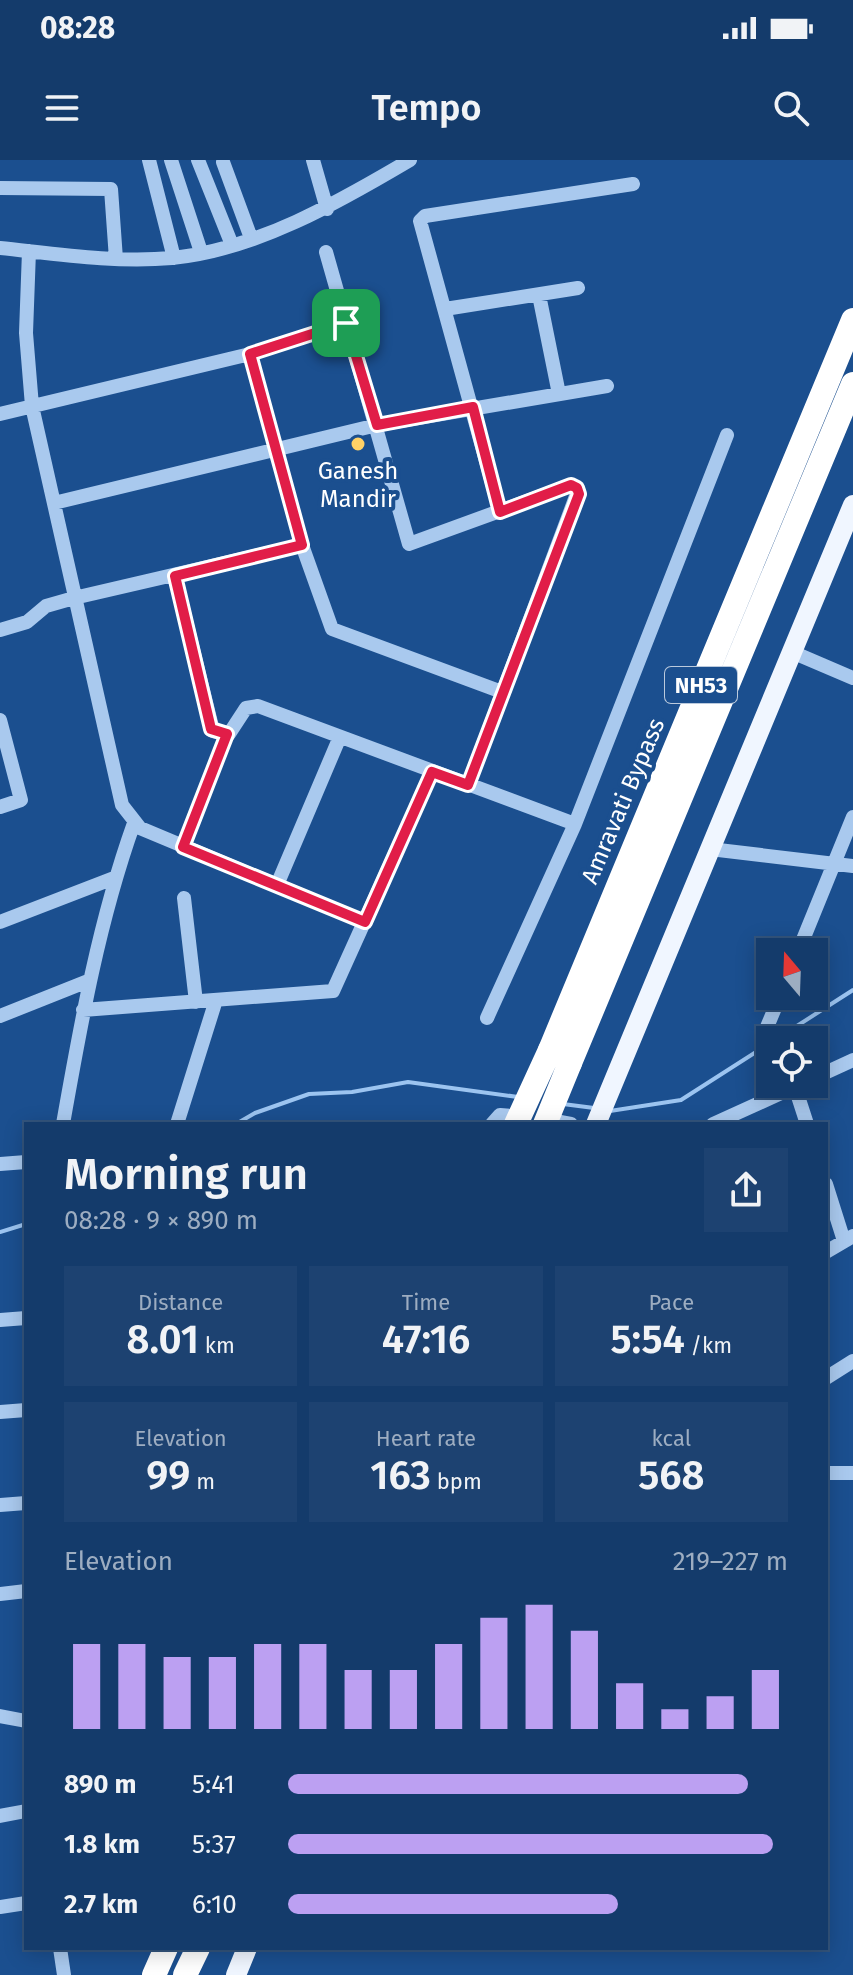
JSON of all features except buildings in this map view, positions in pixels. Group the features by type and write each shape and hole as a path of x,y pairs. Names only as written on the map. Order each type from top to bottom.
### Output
{"highway":[{"name":"Amravati Bypass","path":"546,1122 853,320"},
{"name":"Amravati Bypass","path":"517,1122 853,384"},
{"path":"154,1975 165,1950"},
{"path":"185,1975 197,1950"}],"main road":[{"path":"597,1122 853,505"},
{"path":"236,1975 246,1950"}],"street":[{"path":"149,160 174,258"},
{"path":"171,160 201,252"},
{"path":"198,160 232,245"},
{"path":"313,160 327,209"},
{"path":"0,248 116,259 174,258 232,245 327,209 410,160"},
{"path":"223,162 251,238"},
{"path":"500,512 420,224 423,217 633,184"},
{"path":"0,188 111,189 116,259"},
{"path":"29,251 26,333 32,406 119,797 134,823 183,847 365,922"},
{"path":"326,252 409,544 571,485 578,491 468,785"},
{"path":"445,309 578,288"},
{"path":"539,295 559,394"},
{"path":"0,414 250,354 346,323"},
{"path":"250,354 302,545 332,629 502,692"},
{"path":"54,503 377,425 607,386"},
{"path":"487,1018 575,824 727,435"},
{"path":"0,630 30,621 44,606 302,545"},
{"path":"175,576 211,729 227,734"},
{"path":"792,652 853,678"},
{"path":"183,847 227,734 246,708 254,705 575,824"},
{"path":"0,720 21,800 0,807"},
{"path":"277,885 339,739"},
{"path":"83,1010 333,991 432,772"},
{"path":"804,938 853,817"},
{"path":"63,1122 88,981 114,878 134,823"},
{"path":"710,849 853,866"},
{"path":"0,922 114,878"},
{"path":"184,898 196,1002"},
{"path":"0,1017 88,981"},
{"path":"178,1122 216,1000"},
{"path":"828,1072 853,1060"},
{"path":"717,1122 770,1098"},
{"path":"801,1098 807,1122"},
{"path":"494,1122 500,1115 568,1122"},
{"path":"0,1164 24,1162"},
{"path":"828,1189 848,1238 828,1251"},
{"path":"0,1320 24,1318"},
{"path":"828,1377 853,1361"},
{"path":"0,1412 24,1410"},
{"path":"828,1473 853,1473"},
{"path":"0,1505 24,1503"},
{"path":"0,1594 24,1591"},
{"path":"0,1716 24,1721"},
{"path":"0,1816 24,1811"},
{"path":"0,1907 24,1903"},
{"path":"60,1950 64,1975"}],"waterway":[{"path":"797,1026 853,990"},
{"path":"610,1111 681,1100 756,1052"},
{"path":"239,1122 255,1113 309,1094 352,1092 408,1082 518,1097"},
{"path":"563,1104 594,1108"},
{"path":"0,1232 24,1225"}],"place":[{"name":"Ganesh Mandir","path":"358,444"}],"route":[{"path":"346,323 377,425 473,407 500,512 571,485 577,488 579,494 468,785 432,772 365,922 183,847 227,734 211,729 175,576 302,545 250,354 346,323"}]}
